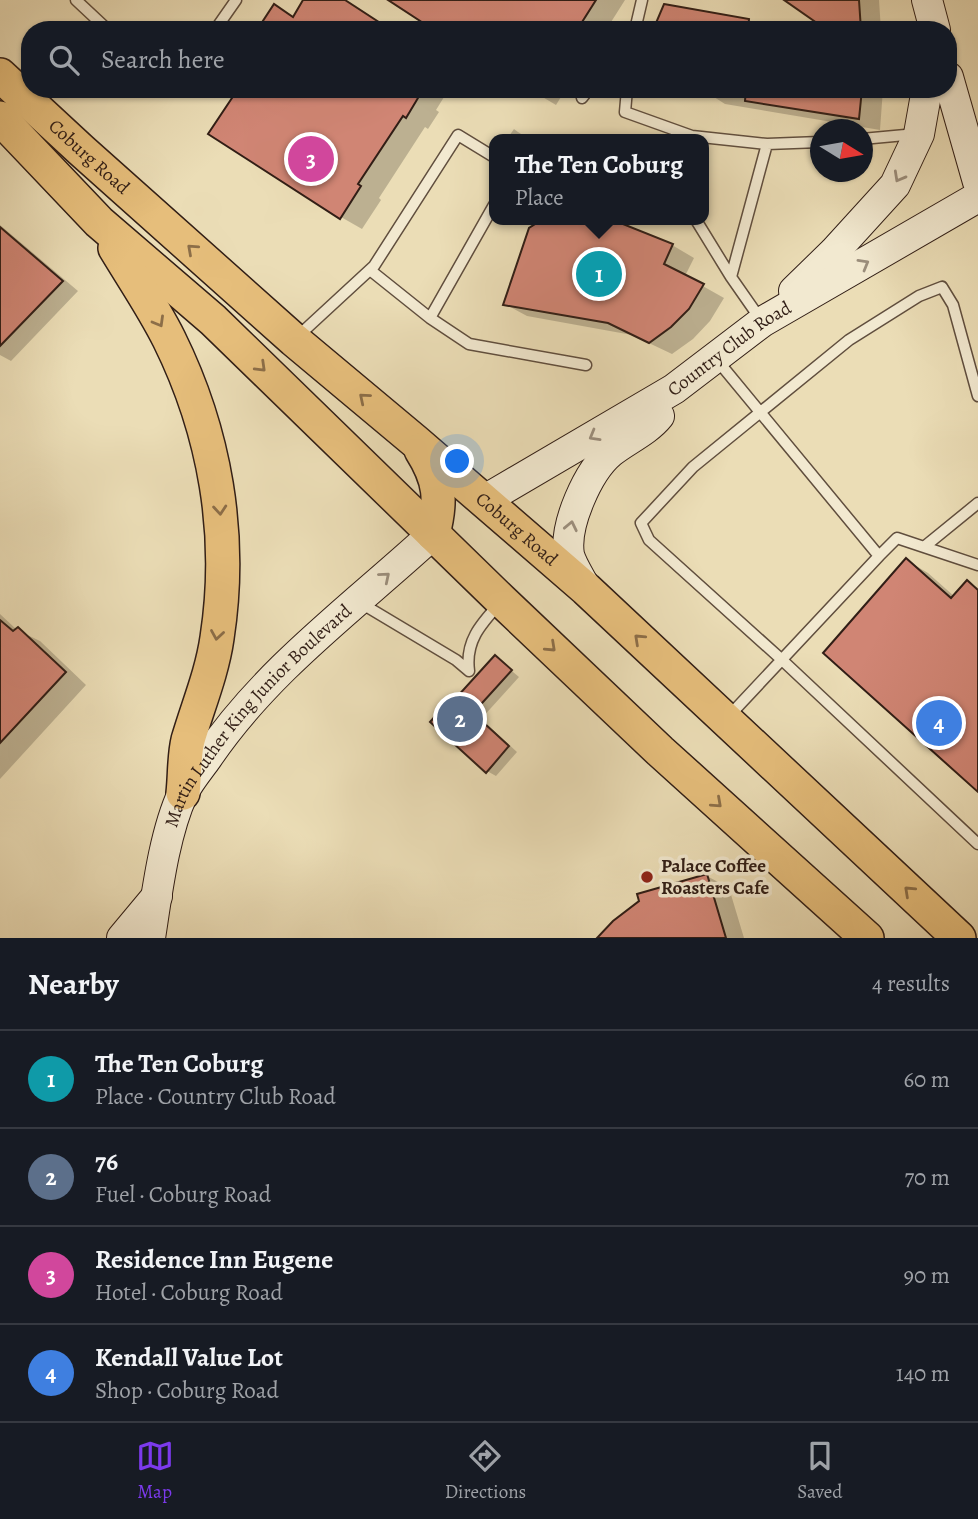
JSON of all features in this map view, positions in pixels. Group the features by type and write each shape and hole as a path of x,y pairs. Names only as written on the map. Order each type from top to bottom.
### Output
{"main road":[{"path":"927,0 933,21"},
{"name":"Coburg Road","path":"0,75 21,94"},
{"name":"Coburg Road","path":"25,98 294,340 586,589 958,938"},
{"path":"762,322 834,252 895,185 919,134 925,98"},
{"path":"954,98 978,182"},
{"name":"Coburg Road","path":"0,118 99,222 213,320 660,751 867,938"},
{"name":"Country Club Road","path":"483,501 674,389 762,322 978,197"},
{"path":"99,222 168,337 200,412 220,501 223,567 217,639 208,682 187,743 183,793"},
{"path":"586,589 569,557 571,518 586,485 608,454 657,419 674,389"},
{"path":"416,442 437,482 439,505 433,534"},
{"name":"Martin Luther King Junior Boulevard","path":"150,938 167,847 183,793 217,742 262,690 357,600 433,534"},
{"path":"122,938 157,895"}],"lane":[{"path":"76,0 98,21"},
{"path":"221,21 236,0"},
{"path":"637,21 642,0"},
{"path":"626,98 625,112 682,134"},
{"path":"873,138 919,134"},
{"path":"294,340 370,270 458,135 489,154"},
{"path":"709,139 767,144 810,142"},
{"path":"731,277 767,144"},
{"path":"429,318 489,214"},
{"path":"699,225 762,322"},
{"path":"370,270 429,318 469,344 586,365"},
{"path":"978,396 953,305 942,287 919,296 849,340 693,467 641,523 649,540 781,659 978,844"},
{"path":"715,357 879,556"},
{"path":"924,547 978,503"},
{"path":"726,720 897,538 978,565"},
{"path":"357,600 456,660 469,671 467,657 474,634 501,600"}],"building":[{"path":"303,0 345,0 377,21 263,21 274,4 293,17"},
{"path":"388,0 596,0 583,21 420,21"},
{"path":"784,0 859,0 860,21 814,21"},
{"path":"664,4 749,19 749,21 657,21"},
{"path":"232,98 418,98 358,184 361,186 340,219 208,134"},
{"path":"745,98 861,98 859,119 745,101"},
{"path":"534,225 626,225 673,244 664,264 704,284 689,309 649,343 608,323 503,305 529,228"},
{"path":"0,227 63,281 0,346"},
{"path":"906,558 951,598 967,580 978,590 978,792 823,653"},
{"path":"0,620 13,631 18,627 66,672 0,743"},
{"path":"495,655 512,670 473,713 509,746 486,773 430,722"},
{"path":"707,874 726,938 597,938 613,921 639,901 637,894"}],"place":[{"name":"Residence Inn Eugene","path":"311,159"},
{"name":"The Ten Coburg","path":"599,274"},
{"name":"76","path":"460,719"},
{"name":"Kendall Value Lot","path":"939,723"},
{"name":"Palace Coffee Roasters Cafe","path":"647,877"}]}
